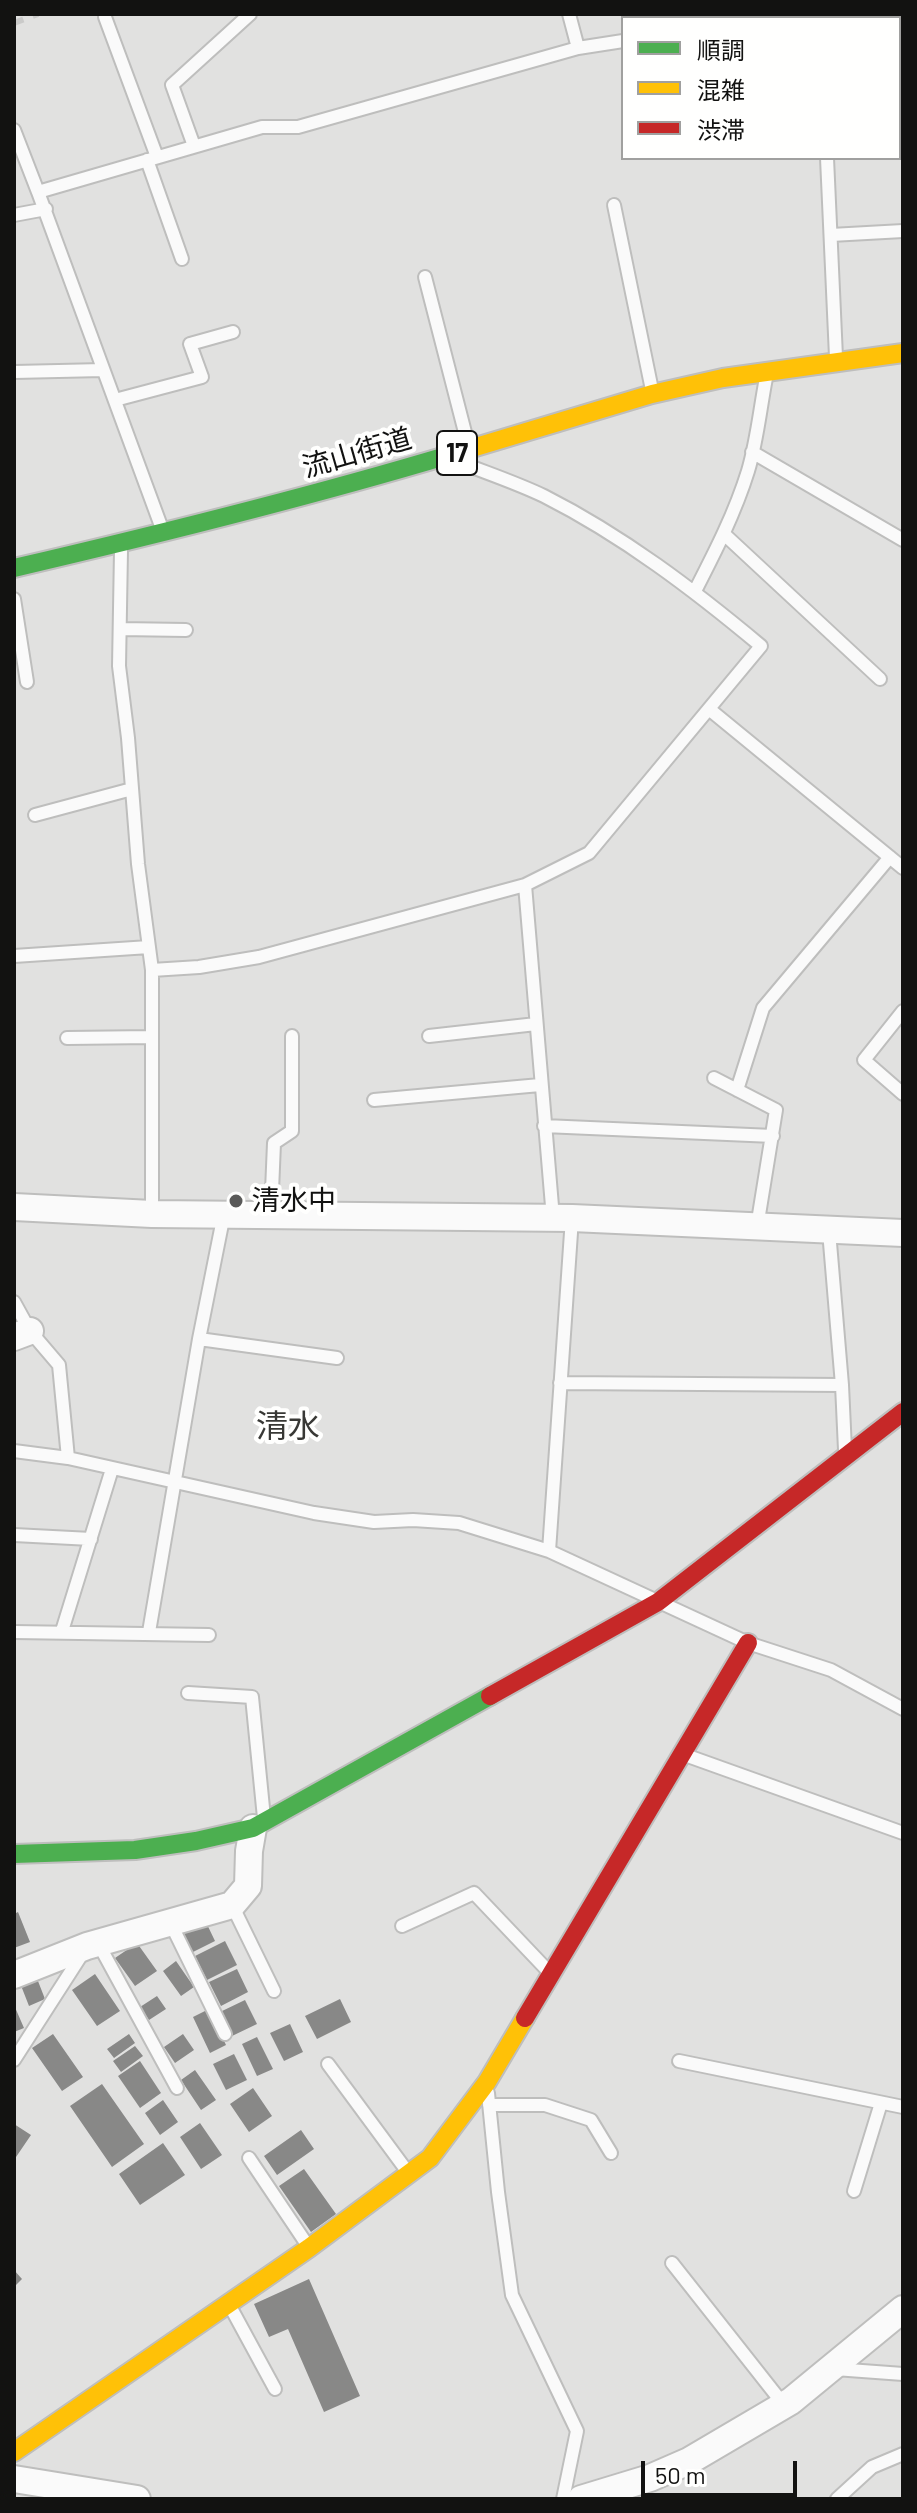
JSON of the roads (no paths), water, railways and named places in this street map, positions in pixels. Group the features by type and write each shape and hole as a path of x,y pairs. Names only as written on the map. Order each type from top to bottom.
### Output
{"street":[{"name":"流山街道","path":"14,568 332,490 652,394 723,378 903,353"},
{"path":"14,1207 152,1214 563,1218 903,1233"},
{"path":"14,1854 145,1848 227,1836 259,1824 658,1602 903,1414"},
{"path":"14,2452 309,2248 430,2158 487,2082 748,1643"},
{"path":"14,1975 92,1945 232,1905 248,1886 249,1851 259,1824"},
{"path":"581,2499 650,2478 689,2461 784,2405 903,2309"},
{"path":"14,2479 92,2495 137,2499"}],"lane":[{"path":"194,146 172,85 250,14"},
{"path":"569,14 578,48"},
{"path":"105,17 182,259"},
{"path":"38,192 262,127 298,127 578,48 621,41"},
{"path":"14,130 46,209 163,533"},
{"path":"827,160 836,360"},
{"path":"614,205 652,394"},
{"path":"14,215 46,209"},
{"path":"831,235 903,231"},
{"path":"425,277 469,449"},
{"path":"115,400 202,377 190,344 233,332"},
{"path":"14,372 103,370"},
{"path":"695,591 724,534 743,484 767,371"},
{"path":"752,452 903,539"},
{"path":"152,970 199,967 259,957 525,885 589,853 761,646 695,591 589,520 542,495 444,457"},
{"path":"724,534 880,679"},
{"path":"121,543 119,666 152,970 152,1214"},
{"path":"14,599 27,682"},
{"path":"120,629 186,630"},
{"path":"709,709 903,868"},
{"path":"35,815 132,789"},
{"path":"737,1090 763,1008 890,857"},
{"path":"525,885 544,1126 563,1218 560,1383 549,1551"},
{"path":"14,956 149,947"},
{"path":"903,1011 864,1060 903,1094"},
{"path":"429,1036 536,1024"},
{"path":"271,1215 274,1143 292,1131 292,1036"},
{"path":"67,1038 152,1037"},
{"path":"714,1078 776,1110 757,1227"},
{"path":"374,1100 540,1085"},
{"path":"544,1126 773,1136"},
{"path":"149,1632 199,1339 224,1214"},
{"path":"829,1231 846,1457"},
{"path":"14,1302 22,1334 59,1365 68,1458"},
{"path":"199,1339 337,1358"},
{"path":"560,1383 842,1385"},
{"path":"14,1451 68,1458 314,1513 374,1522 413,1520 459,1523 549,1551 748,1643 831,1670 903,1709"},
{"path":"62,1631 112,1469"},
{"path":"14,1535 91,1539"},
{"path":"14,1632 209,1635"},
{"path":"188,1693 252,1697 259,1824"},
{"path":"682,1754 903,1833"},
{"path":"402,1926 474,1893 551,1974"},
{"path":"232,1905 274,1991"},
{"path":"170,1922 225,2034"},
{"path":"14,2060 92,1945 177,2088"},
{"path":"679,2061 903,2107"},
{"path":"328,2064 409,2174"},
{"path":"487,2082 512,2295 577,2431 563,2499"},
{"path":"854,2191 881,2103"},
{"path":"489,2105 545,2105 591,2120 611,2153"},
{"path":"249,2158 309,2248"},
{"path":"672,2263 784,2405"},
{"path":"228,2304 275,2389"},
{"path":"832,2369 903,2374"},
{"path":"837,2499 872,2467 903,2454"}],"railway":[{"path":"14,23 38,14"}],"place":[{"name":"清水中","path":"236,1201"}],"district":[{"name":"清水","path":"288,1426"}]}
